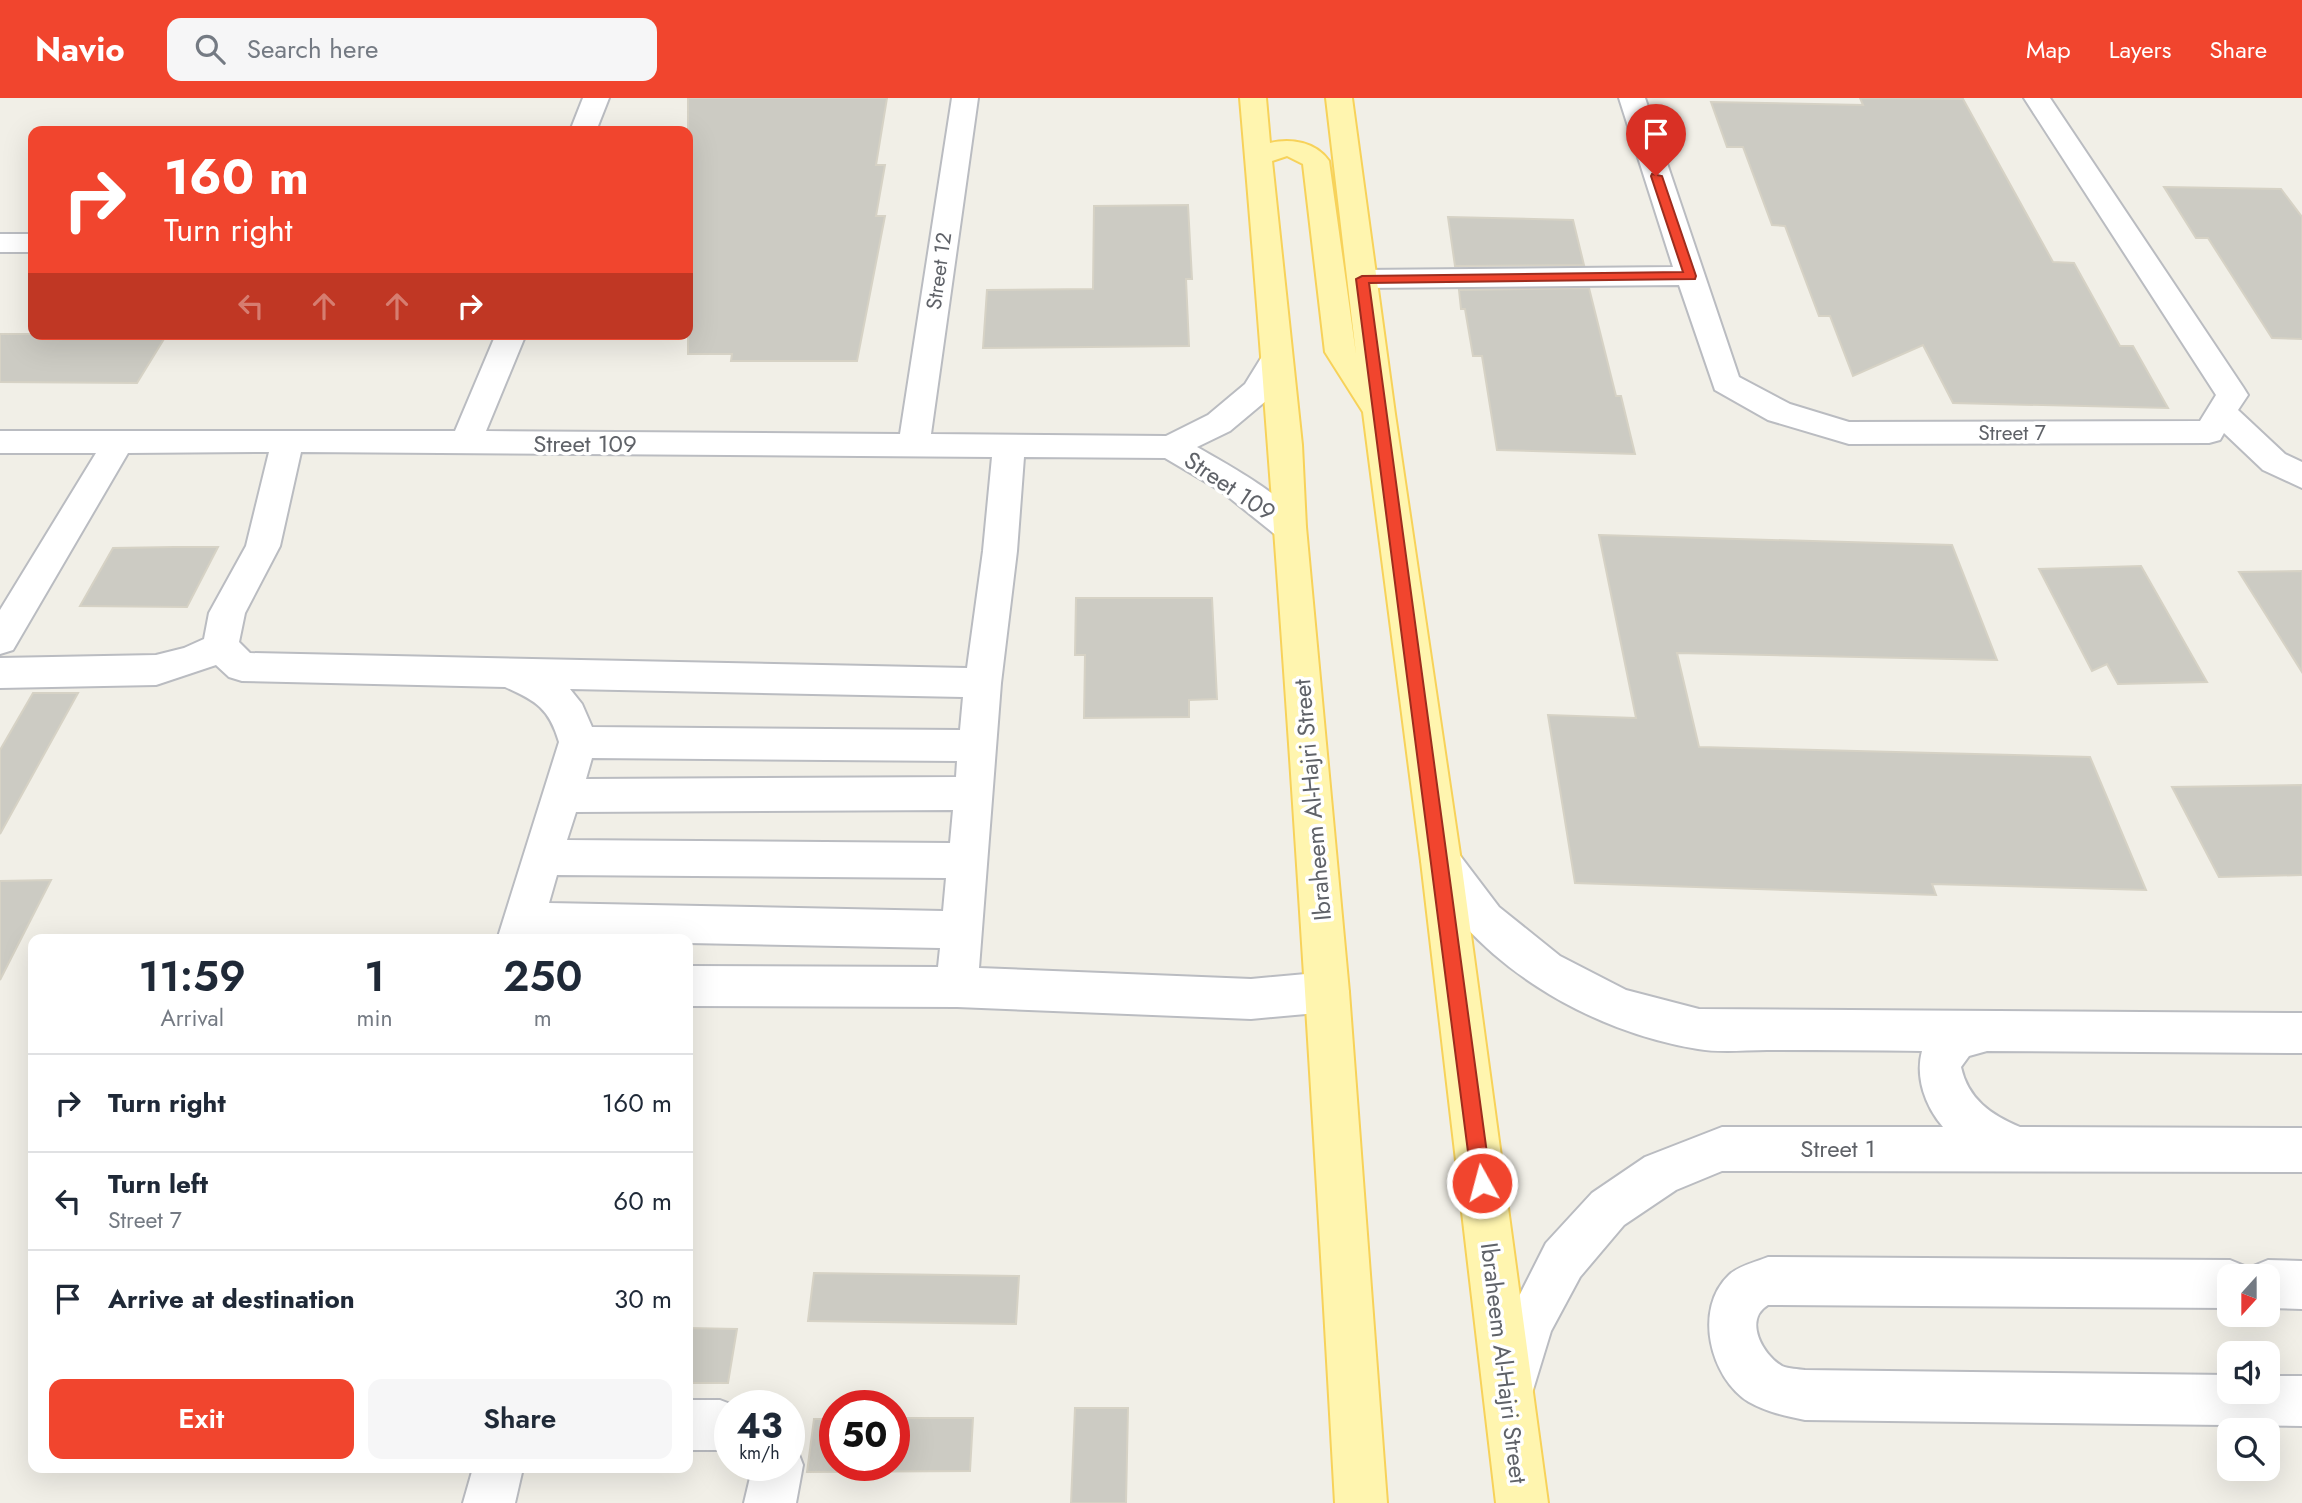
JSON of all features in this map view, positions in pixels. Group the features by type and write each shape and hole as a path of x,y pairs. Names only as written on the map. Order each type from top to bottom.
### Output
{"main road":[{"name":"Ibraheem Al-Hajri Street","path":"1253,98 1286,445 1289,527 1328,992 1361,1503"},
{"name":"Ibraheem Al-Hajri Street","path":"1339,98 1379,414 1441,861 1522,1503"},
{"path":"1257,158 1279,147 1302,150 1316,161 1340,352 1379,414"}],"street":[{"path":"585,126 596,98"},
{"name":"Street 12","path":"914,444 965,98"},
{"name":"Street 7","path":"1632,98 1726,383 1779,412 1849,433 2209,432 2221,412"},
{"path":"2037,98 2232,394 2221,412 2274,462 2302,476"},
{"path":"0,243 28,243"},
{"path":"1362,279 1690,276"},
{"path":"466,442 508,340"},
{"name":"Street 109","path":"0,442 288,441 1170,447 1228,416 1256,392 1277,357"},
{"path":"220,646 227,613 263,547 288,441"},
{"path":"0,640 118,443"},
{"path":"957,987 982,683 1000,551 1009,446"},
{"name":"Street 109","path":"1170,447 1213,469 1253,495 1289,527"},
{"path":"0,673 156,670 193,660 220,646"},
{"path":"220,646 242,667 982,683"},
{"path":"513,674 548,690 570,714 578,741 520,930 962,930"},
{"path":"578,741 978,746"},
{"path":"561,796 973,793"},
{"path":"542,857 968,861"},
{"path":"1441,861 1485,920 1545,970 1619,1008 1699,1029 2302,1033"},
{"path":"693,986 957,987 1251,999 1328,992"},
{"path":"1988,1032 1968,1033 1948,1047 1943,1054 1939,1071 1943,1091 1953,1107 1974,1129 2001,1144 2020,1147"},
{"name":"Street 1","path":"1508,1398 1529,1324 1563,1260 1608,1209 1661,1172 1722,1149 2020,1147 2302,1150"},
{"path":"2217,1284 1768,1281 1745,1291 1732,1312 1734,1341 1750,1370 1776,1389 1805,1395 2302,1401"},
{"path":"2280,1284 2302,1285"},
{"path":"489,1503 497,1473"},
{"path":"770,1503 775,1481"}],"building":[{"path":"688,98 887,98 876,165 885,165 876,216 885,216 857,361 731,361 732,354 688,354 688,340 693,340 693,126 688,126"},
{"path":"1860,98 1963,99 2053,262 2074,263 2120,346 2133,346 2168,408 1953,403 1923,345 1853,376 1830,316 1819,316 1785,226 1772,225 1743,147 1727,147 1711,102 1863,105"},
{"path":"2164,187 2281,189 2302,217 2302,339 2272,338 2208,238 2196,238"},
{"path":"1188,205 1192,279 1186,279 1189,346 983,348 987,290 1093,289 1094,206"},
{"path":"1448,217 1573,220 1584,265 1455,266"},
{"path":"1589,288 1616,396 1621,396 1635,454 1497,450 1482,356 1473,356 1459,290"},
{"path":"0,334 28,334 28,340 163,340 137,383 0,382"},
{"path":"1599,535 1952,545 1997,660 1677,653 1699,747 2090,757 2146,890 1932,884 1936,895 1575,883 1548,715 1636,718"},
{"path":"218,547 187,607 80,606 113,548"},
{"path":"2141,566 2207,682 2118,684 2107,664 2092,671 2039,569"},
{"path":"2302,571 2302,672 2239,572"},
{"path":"1076,598 1212,598 1217,699 1189,700 1189,717 1084,718 1085,655 1075,655"},
{"path":"33,693 78,693 0,834 0,750"},
{"path":"2302,785 2302,875 2219,877 2172,787"},
{"path":"51,880 0,980 0,881"},
{"path":"814,1273 1019,1276 1016,1324 808,1321"},
{"path":"693,1328 737,1329 728,1383 693,1383"},
{"path":"1075,1408 1128,1408 1126,1503 1071,1503"},
{"path":"910,1418 973,1418 970,1471 910,1471"},
{"path":"814,1419 819,1419 819,1472 807,1472"}],"route":[{"path":"1482,1183 1362,279 1690,276 1656,176"}]}
